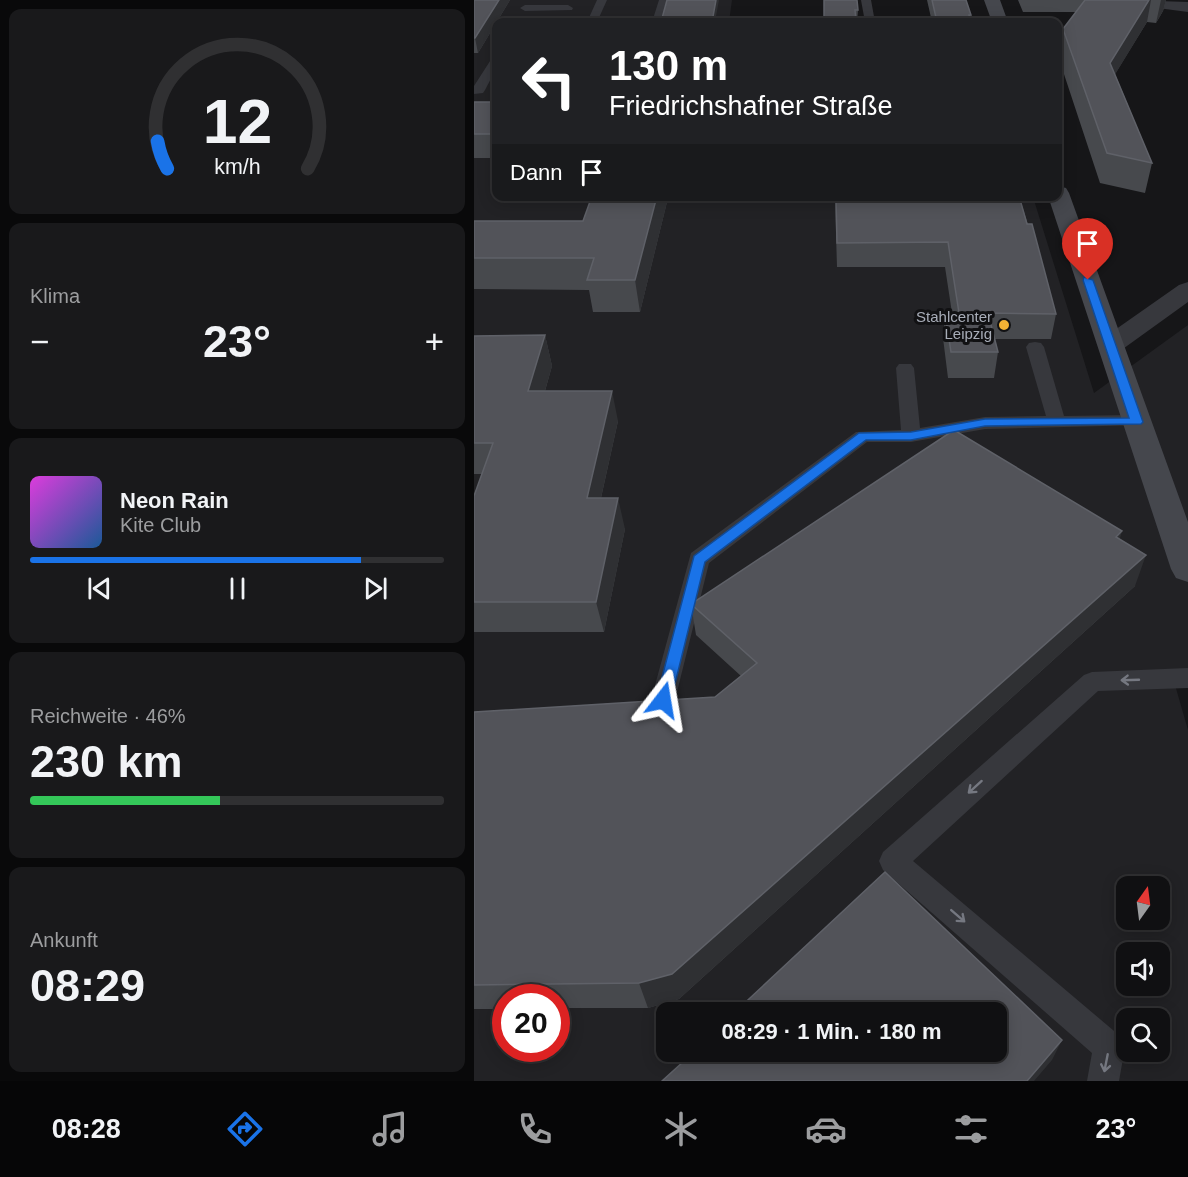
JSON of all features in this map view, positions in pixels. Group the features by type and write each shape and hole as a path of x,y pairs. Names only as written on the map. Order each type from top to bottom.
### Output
{"main road":[{"path":"992,0 999,18"},
{"path":"1061,201 1187,563"}],"street":[{"path":"1135,0 1188,7"},
{"path":"1111,345 1188,291"}],"lane":[{"path":"594,18 602,0"},
{"path":"658,18 664,0"},
{"path":"866,0 869,18"},
{"path":"525,8 568,8"},
{"path":"476,90 492,66"},
{"path":"476,90 492,90"},
{"path":"1035,347 1057,422"},
{"path":"905,368 911,436"},
{"path":"663,700 699,559 864,436 911,436 985,423 1137,422"},
{"path":"1103,1081 1109,1047 894,861 1092,681 1188,678"}],"shaded area":[{"path":"474,0 732,0 730,18 492,18 492,201 1034,201 1094,393 1188,325 1188,671 1171,671 1188,730 1188,1081 474,1081"}],"building":[{"path":"474,0 499,0 475,38 474,38"},
{"path":"667,0 716,0 713,18 662,18"},
{"path":"824,0 857,0 856,18 824,18"},
{"path":"932,0 966,0 971,15 969,15 970,18 936,18"},
{"path":"1085,0 1149,0 1110,63 1152,163 1107,153 1063,29"},
{"path":"474,102 492,102 492,134 474,134"},
{"path":"590,201 656,201 635,280 587,280 594,258 474,258 474,221 583,221"},
{"path":"836,201 1020,201 1027,224 1032,224 1056,314 988,313 998,352 951,352 945,313 959,313 948,242 837,243"},
{"path":"545,335 528,391 612,391 587,498 618,498 596,602 474,602 474,496 493,443 474,443 474,336"},
{"path":"954,430 1122,531 1116,537 1146,555 672,974 639,983 474,985 474,712 715,697 757,663 691,604"},
{"path":"885,872 1062,1040 1027,1081 662,1081 683,1062 1007,1062 1007,1002 746,1002"}],"place":[{"name":"Stahlcenter Leipzig","path":"1004,325"}],"route":[{"path":"663,700 699,559 864,436 911,436 985,423 1137,422 1088,280"}]}
